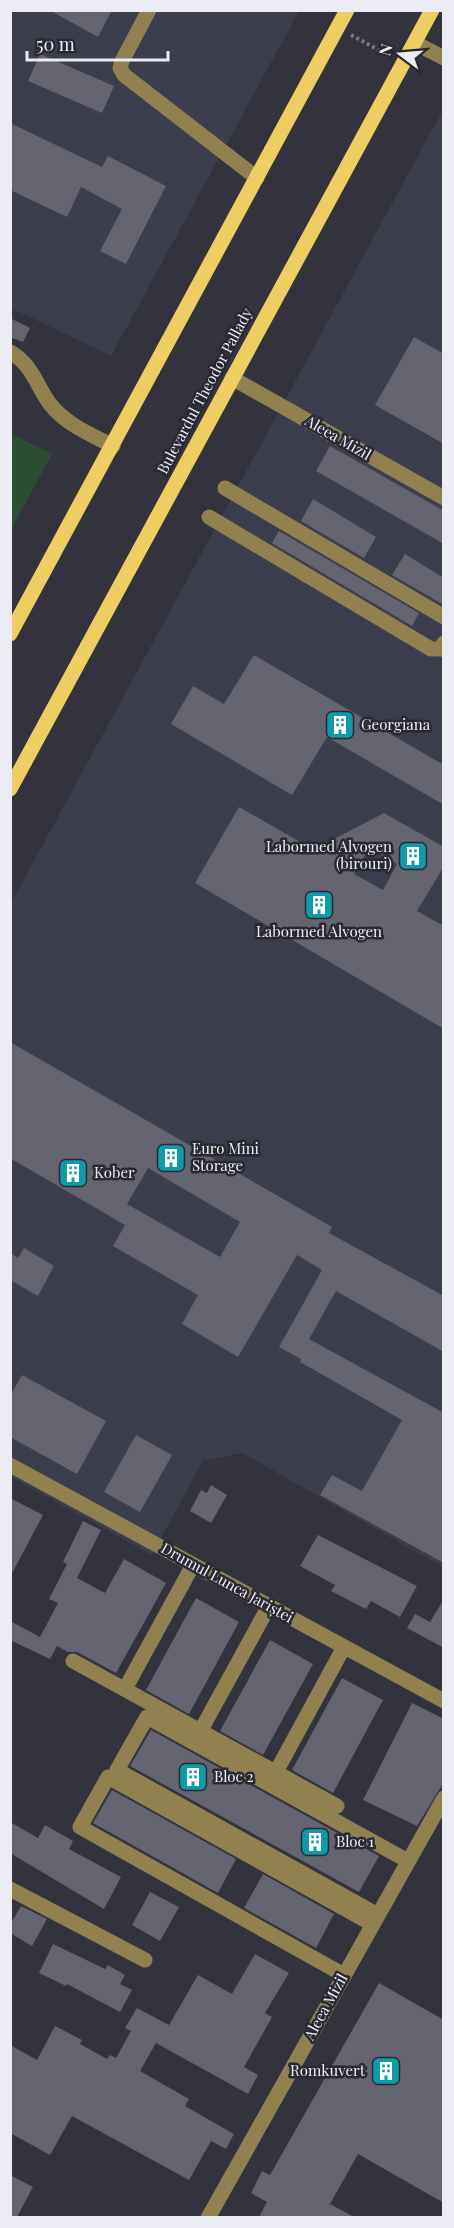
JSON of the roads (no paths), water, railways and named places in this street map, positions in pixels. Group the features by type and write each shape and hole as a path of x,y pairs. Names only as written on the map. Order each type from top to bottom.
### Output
{"main road":[{"name":"Bulevardul Theodor Pallady","path":"10,789 432,10"},
{"path":"10,634 342,16"}],"street":[{"path":"149,10 122,61 120,68 124,75 257,178"},
{"path":"415,43 444,58"},
{"path":"10,352 26,364 57,412 113,446"},
{"name":"Aleea Mizil","path":"232,378 444,498"},
{"path":"225,488 444,617"},
{"path":"209,518 431,649 440,649 444,643"},
{"name":"Drumul Lunca Jariștei","path":"10,1465 444,1701"},
{"path":"125,1689 193,1565"},
{"path":"201,1730 269,1606"},
{"path":"276,1772 344,1647"},
{"path":"73,1661 337,1806"},
{"path":"375,1919 117,1770 147,1717 408,1861"},
{"path":"344,1975 80,1827 102,1787 108,1778 375,1919"},
{"name":"Aleea Mizil","path":"208,2217 444,1798"},
{"path":"10,1889 145,1960"}],"place":[{"name":"Georgiana","path":"340,725"},
{"name":"Labormed Alvogen (birouri)","path":"413,856"},
{"name":"Labormed Alvogen","path":"319,905"},
{"name":"Euro Mini Storage","path":"171,1158"},
{"name":"Kober","path":"73,1173"},
{"name":"Bloc 2","path":"193,1777"},
{"name":"Bloc 1","path":"315,1842"},
{"name":"Romkuvert","path":"386,2071"}]}
